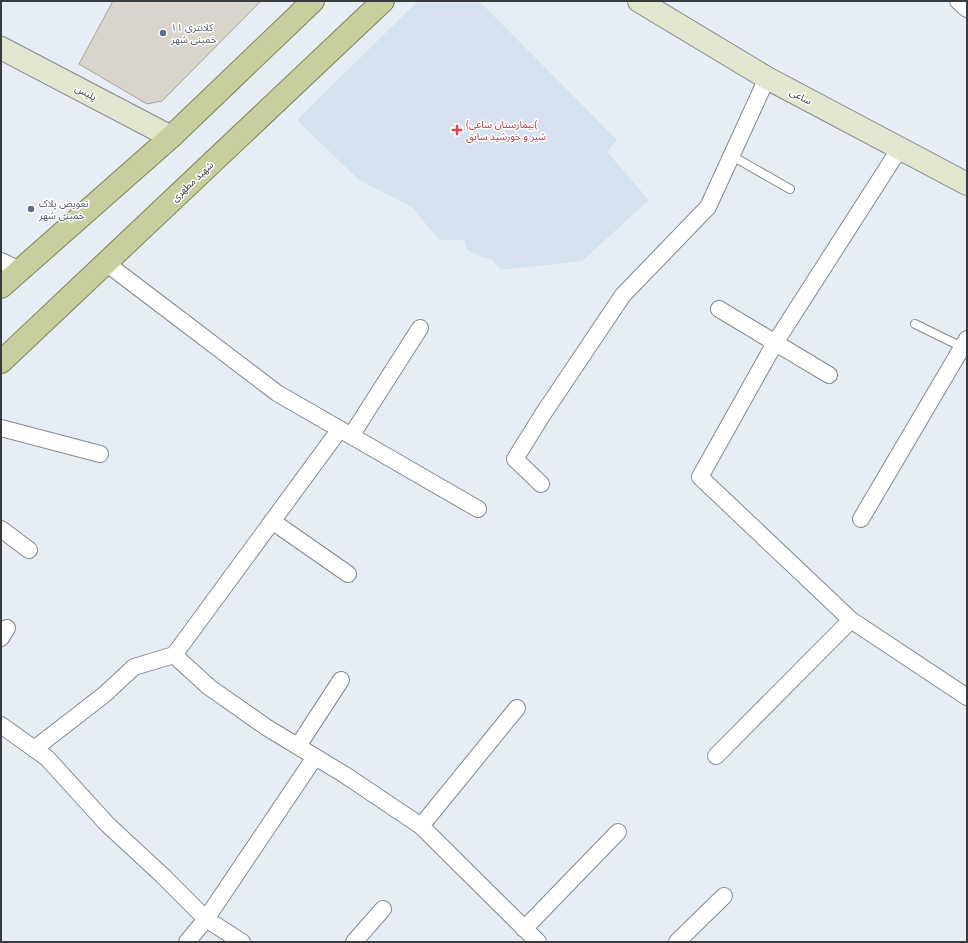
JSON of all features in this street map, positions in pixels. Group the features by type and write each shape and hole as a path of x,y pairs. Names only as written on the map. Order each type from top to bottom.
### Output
{"main road":[{"path":"1,287 10,266 171,137 314,1"},
{"name":"شهید مطهری","path":"1,362 383,1"}],"street":[{"name":"ساعی","path":"639,1 767,78 967,184"},
{"path":"958,1 967,9"},
{"name":"پلیس","path":"1,48 171,137"},
{"path":"541,484 515,459 543,414 623,295 708,207 767,78"},
{"path":"900,148 775,343 700,477 851,620 967,697"},
{"path":"106,263 277,393 478,509"},
{"path":"719,309 829,375"},
{"path":"34,749 104,694 134,666 174,655 272,521 345,433 420,328"},
{"path":"861,519 965,343"},
{"path":"1,428 100,454"},
{"path":"272,521 348,574"},
{"path":"1,529 29,550"},
{"path":"716,756 851,620"},
{"path":"174,655 209,687 266,727 345,775 421,826 538,942"},
{"path":"298,746 341,680"},
{"path":"421,826 517,708"},
{"path":"1,725 47,758 107,824 163,876 206,919 242,942"},
{"path":"187,942 206,919 315,757"},
{"path":"524,929 618,832"},
{"path":"677,942 724,896"},
{"path":"354,942 383,908"}],"lane":[{"path":"732,156 790,189"},
{"path":"915,324 965,343"}],"shaded area":[{"name":"(بیمارستان ساعی( شیر و خورشید سابق","path":"418,1 479,1 617,140 607,152 649,200 582,261 501,270 491,259 479,256 467,250 464,240 439,240 412,207 359,180 297,120"}],"building":[{"name":"کلانتری ۱۱ خمینی شهر","path":"113,1 261,1 162,101 147,104 79,64"}],"place":[{"name":"کلانتری ۱۱ خمینی شهر","path":"163,33"},
{"name":"(بیمارستان ساعی( شیر و خورشید سابق","path":"457,130"},
{"name":"تعویض پلاک خمینی شهر","path":"31,209"}]}
